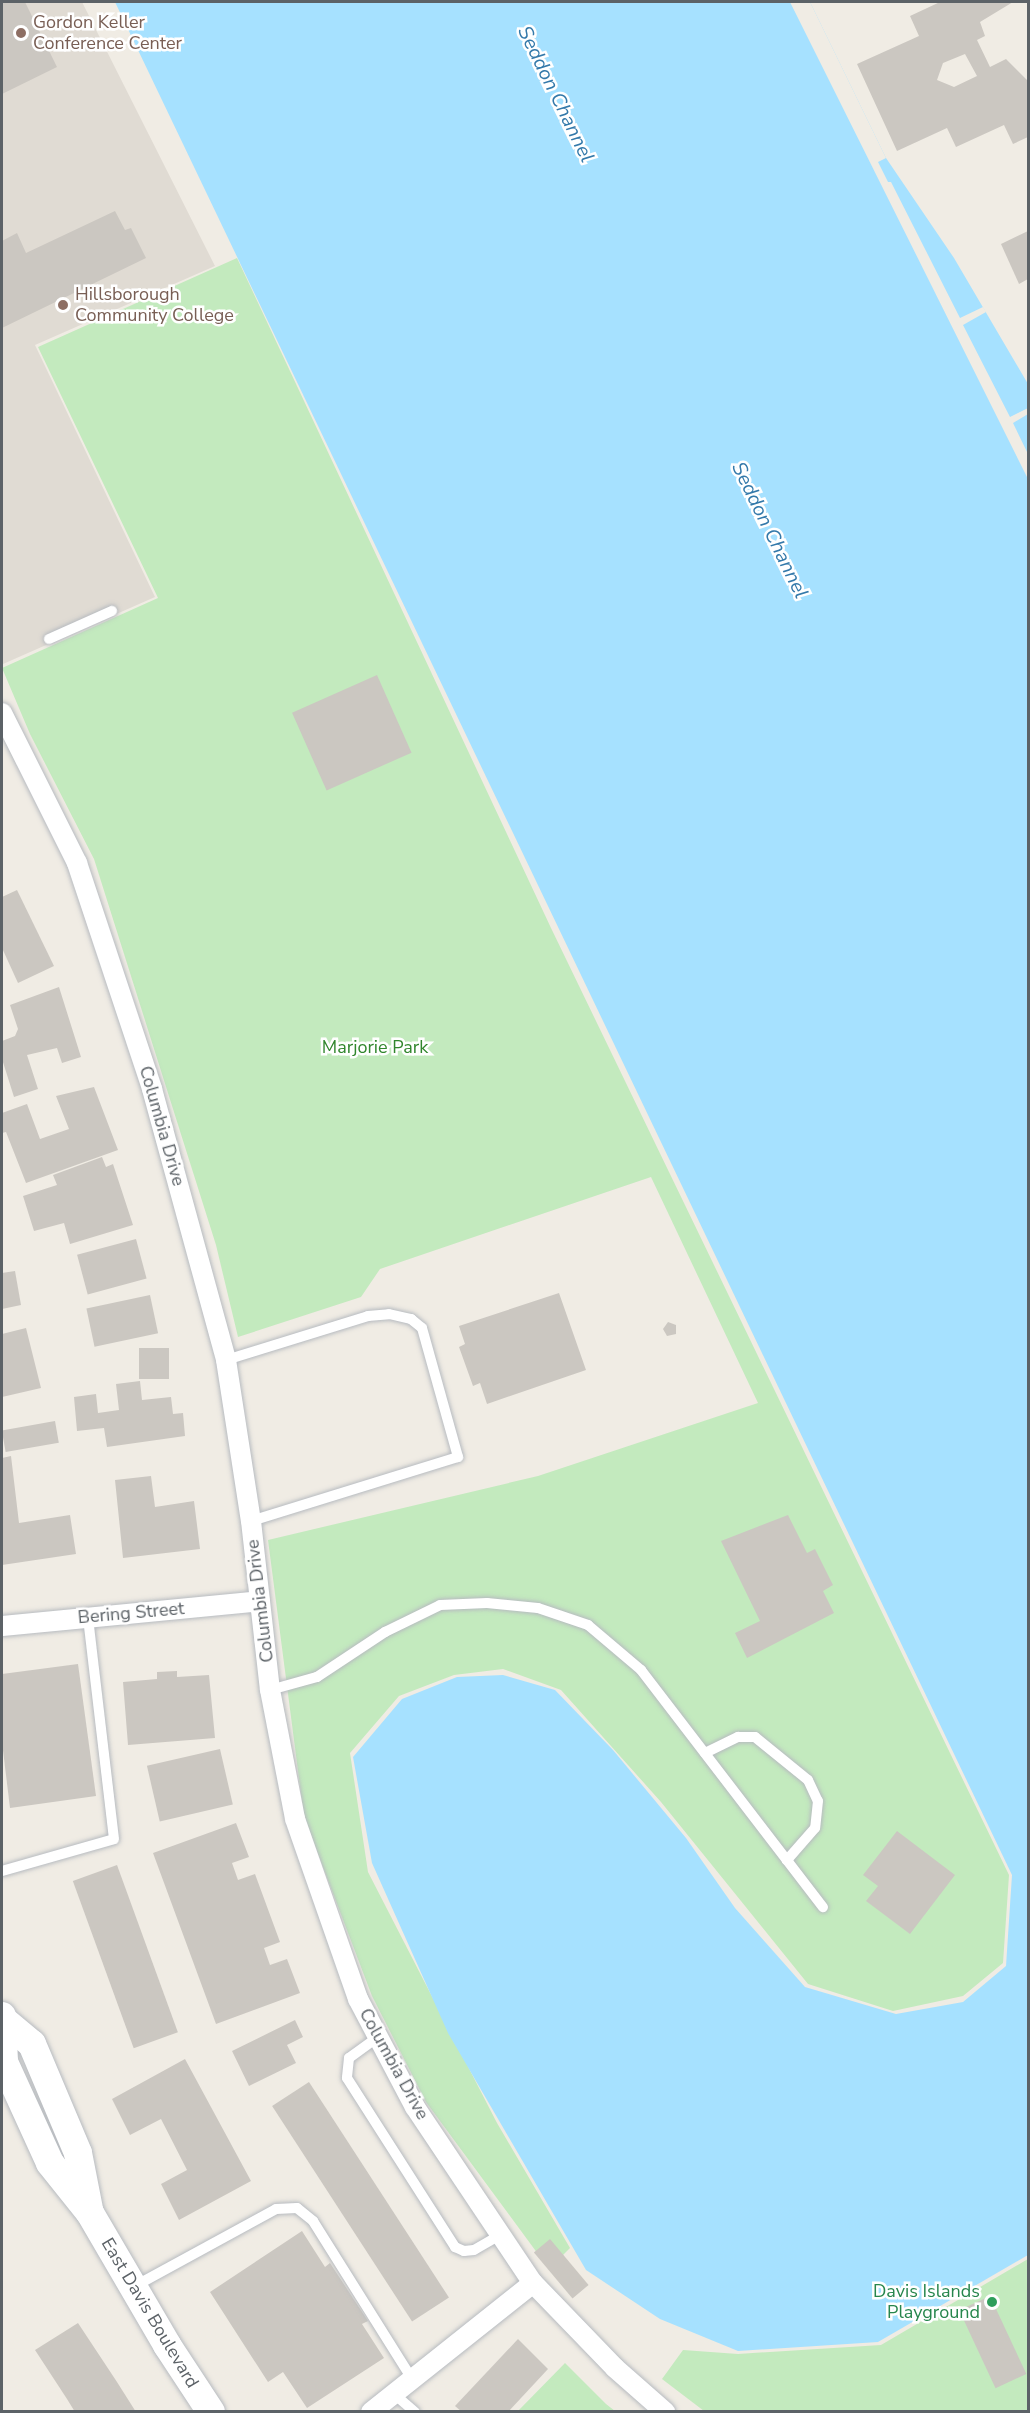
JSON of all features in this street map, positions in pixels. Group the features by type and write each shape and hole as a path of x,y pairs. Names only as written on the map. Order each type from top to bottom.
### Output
{"street":[{"name":"Columbia Drive","path":"2,713 77,863 152,1089 226,1360 251,1521 270,1690 295,1820 358,1999 415,2108 533,2283 615,2367 664,2412"},
{"name":"Bering Street","path":"2,1626 260,1601"},
{"name":"East Davis Boulevard","path":"2,2018 3,2063 50,2163 90,2214 133,2288 211,2412"},
{"name":"East Davis Boulevard","path":"2,2018 32,2044 78,2153 90,2214"},
{"path":"371,2412 411,2377 533,2283"}],"lane":[{"path":"49,639 112,610"},
{"path":"226,1360 368,1316 389,1314 411,1319 422,1328 458,1457 251,1521"},
{"path":"270,1690 317,1677 385,1632 440,1605 488,1603 538,1608 588,1625 641,1670 823,1907"},
{"path":"2,1871 114,1839 88,1617"},
{"path":"705,1753 738,1737 755,1737 808,1780 818,1802 815,1828 787,1860"},
{"path":"378,2037 349,2058 348,2078 456,2247 464,2252 474,2250 500,2235"},
{"path":"133,2288 276,2209 297,2208 313,2222 411,2377"},
{"path":"393,2393 415,2412"}],"shaded area":[{"name":"Hillsborough Community College","path":"2,2 82,2 215,266 35,345 155,597 3,664"}],"green space":[{"name":"Marjorie Park","path":"237,258 551,928 1009,1875 1003,1963 963,1996 893,2011 808,1984 661,1802 561,1690 503,1669 454,1675 399,1696 350,1753 368,1872 497,2123 570,2248 549,2269 426,2102 372,1996 304,1817 268,1540 538,1476 758,1403 651,1177 380,1269 361,1297 238,1337 216,1245 94,859 30,734 2,668 158,598 38,347"},
{"name":"Davis Islands Playground","path":"1028,2259 1028,2411 704,2411 662,2379 683,2350 738,2354 881,2345"},
{"path":"565,2363 606,2404 615,2411 518,2411"}],"water":[{"name":"Seddon Channel","path":"115,2 810,2 886,158 954,258 1028,384 1028,2255 878,2342 738,2351 660,2319 586,2270 448,2033 372,1863 353,1757 402,1699 457,1677 503,1675 555,1690 613,1750 686,1838 735,1908 805,1987 896,2014 963,2002 1006,1966 1012,1875"}],"pier":[{"path":"790,2 810,2 886,158 878,162 888,182 891,182 960,318 983,307 986,312 963,325 1010,417 1028,408 1028,414 1013,423 1028,454 1028,479"}],"building":[{"name":"Gordon Keller Conference Center","path":"2,2 25,2 57,67 2,94"},
{"path":"940,2 1013,2 980,22 985,36 977,40 990,67 1006,59 1028,81 1028,137 1013,144 1004,125 956,147 947,128 897,151 857,64 919,36 910,16","holes":["965,54 977,76 954,87 937,80 943,63"]},
{"path":"115,211 125,230 131,228 146,258 2,328 2,241 17,233 26,253"},
{"path":"1028,231 1028,279 1019,284 1001,244"},
{"path":"377,675 412,753 327,790 292,713"},
{"path":"17,890 54,966 18,983 2,948 2,897"},
{"path":"59,987 81,1057 62,1063 57,1048 27,1055 38,1089 14,1097 2,1059 2,1041 15,1036 18,1029 10,1005"},
{"path":"94,1087 118,1150 26,1183 6,1132 2,1133 2,1113 27,1104 40,1139 69,1129 56,1096"},
{"path":"102,1157 106,1167 113,1164 133,1225 70,1244 64,1223 34,1231 23,1196 57,1185 53,1175"},
{"path":"136,1239 147,1279 88,1294 77,1255"},
{"path":"15,1271 21,1305 2,1309 2,1273"},
{"path":"559,1293 586,1370 487,1404 480,1383 473,1386 459,1347 465,1344 459,1326"},
{"path":"150,1295 158,1333 95,1347 86,1309"},
{"path":"668,1322 676,1325 676,1334 667,1336 663,1329"},
{"path":"26,1328 41,1388 2,1397 2,1334"},
{"path":"139,1348 169,1348 169,1379 139,1379"},
{"path":"140,1381 142,1400 171,1397 173,1414 183,1413 185,1436 107,1447 104,1428 77,1431 74,1397 96,1394 98,1413 119,1410 116,1384"},
{"path":"55,1421 59,1443 6,1452 2,1430"},
{"path":"11,1456 19,1523 70,1515 76,1554 2,1565 2,1458"},
{"path":"151,1476 155,1507 194,1501 200,1549 123,1558 115,1480"},
{"path":"788,1515 807,1553 815,1549 833,1585 823,1591 834,1613 747,1658 735,1633 760,1621 721,1541"},
{"path":"78,1664 96,1796 10,1808 2,1742 2,1674"},
{"path":"177,1671 177,1677 209,1675 215,1738 128,1745 123,1682 157,1679 157,1672"},
{"path":"220,1749 233,1805 160,1821 147,1766"},
{"path":"236,1823 249,1857 232,1863 238,1880 255,1874 280,1942 264,1948 270,1965 287,1959 300,1993 216,2024 153,1853"},
{"path":"897,1831 955,1875 910,1934 866,1901 878,1886 863,1875"},
{"path":"117,1865 178,2032 134,2048 73,1881"},
{"path":"295,2020 303,2037 287,2045 296,2063 249,2086 232,2051"},
{"path":"185,2059 251,2181 179,2220 161,2184 187,2170 161,2119 130,2135 112,2099"},
{"path":"309,2082 449,2298 412,2322 272,2106"},
{"path":"302,2231 325,2267 330,2263 368,2321 362,2324 384,2358 307,2408 283,2372 268,2382 210,2292"},
{"path":"550,2239 589,2285 572,2298 534,2252"},
{"path":"990,2296 1026,2374 996,2388 959,2310"},
{"path":"78,2323 136,2412 75,2412 35,2350"},
{"path":"518,2339 548,2369 508,2412 462,2412 455,2406"}],"place":[{"name":"Gordon Keller Conference Center","path":"21,33"},
{"name":"Hillsborough Community College","path":"63,305"},
{"name":"Davis Islands Playground","path":"992,2302"}]}
